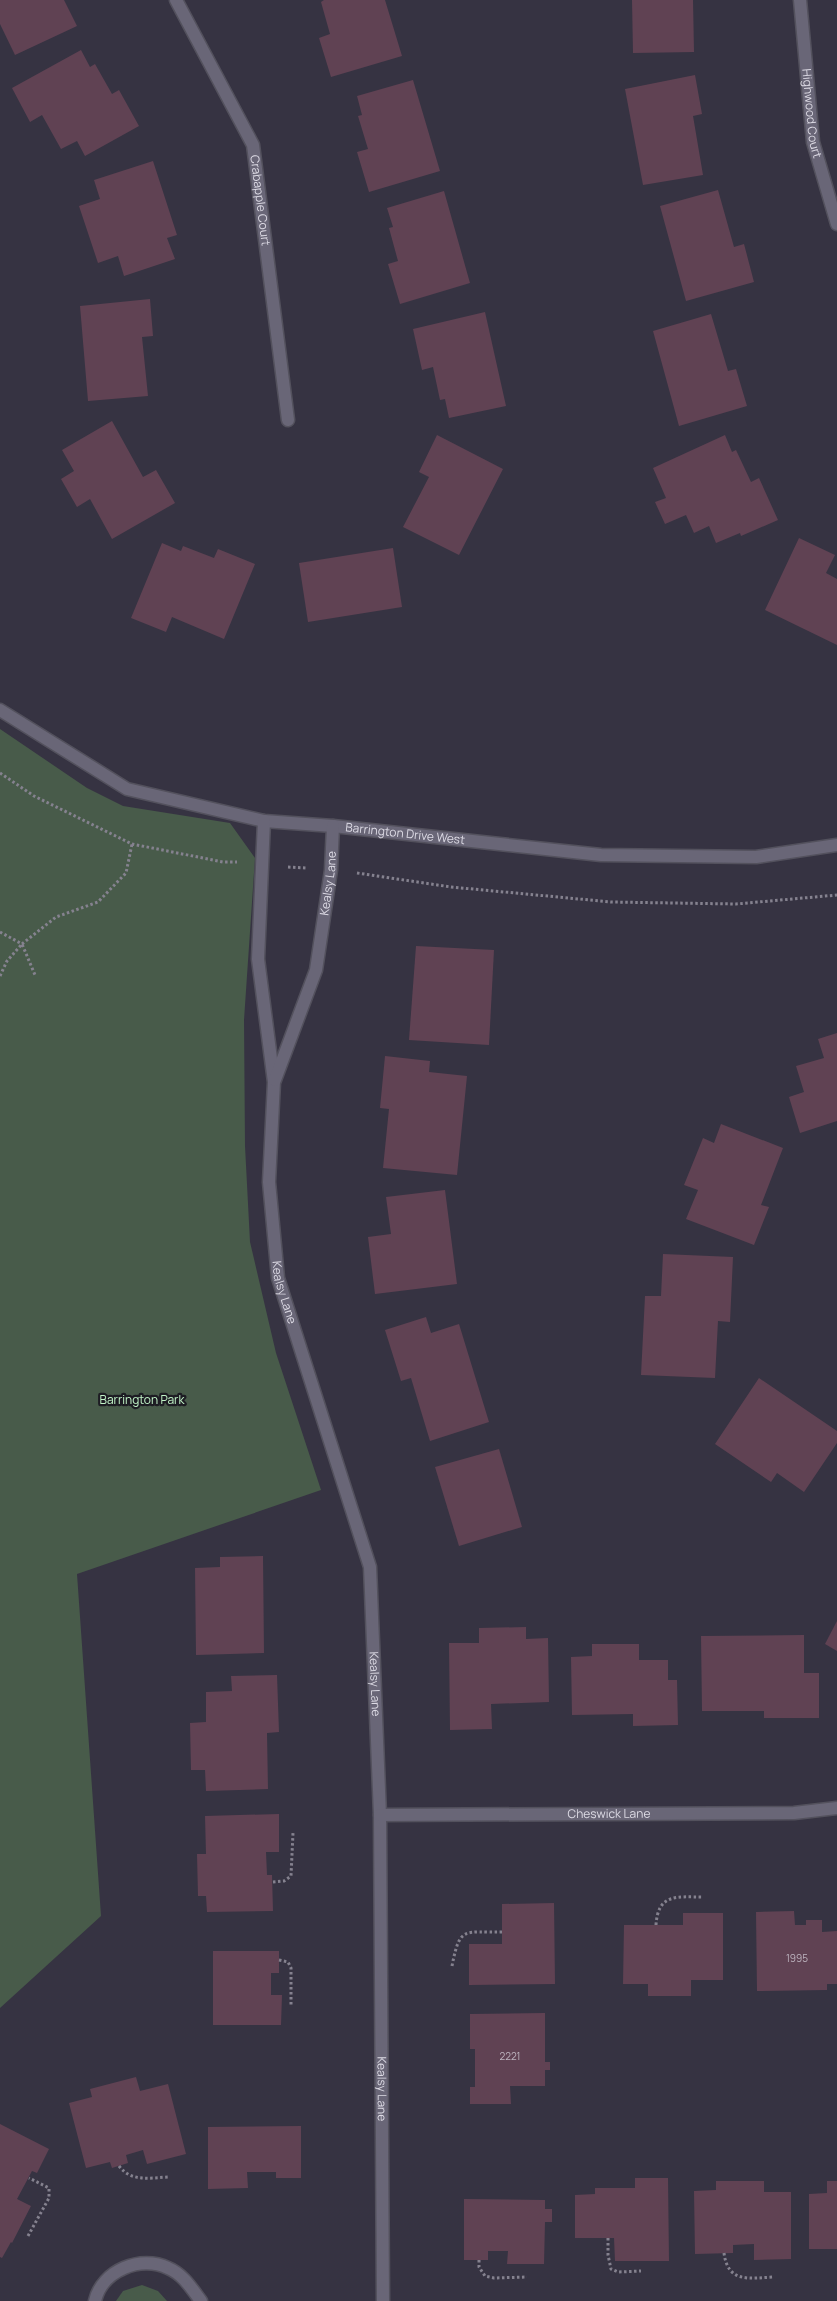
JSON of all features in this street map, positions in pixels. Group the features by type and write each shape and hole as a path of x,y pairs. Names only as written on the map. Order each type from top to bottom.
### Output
{"street":[{"name":"Crabapple Court","path":"176,0 253,145 288,420"},
{"name":"Highwood Court","path":"800,0 813,142 837,224"},
{"name":"Barrington Drive West","path":"0,710 127,789 264,821 332,826 602,855 756,857 837,845"},
{"name":"Kealsy Lane","path":"264,821 258,959 274,1082 269,1182 278,1278 370,1567 380,1815 383,2301"},
{"name":"Kealsy Lane","path":"274,1082 316,970 331,870 332,826"},
{"name":"Cheswick Lane","path":"380,1815 794,1813 837,1808"},
{"path":"95,2301 105,2282 118,2270 135,2264 152,2263 169,2268 183,2278 201,2301"}],"path":[{"path":"0,773 34,796 132,844 223,862 331,870 451,887 611,902 736,904 837,895"},
{"path":"0,976 7,961 22,944 56,916 98,902 126,873 132,844"},
{"path":"0,932 22,944 35,976"},
{"path":"273,1882 284,1881 291,1876 293,1833"},
{"path":"656,1924 657,1912 662,1903 672,1898 703,1897"},
{"path":"452,1966 456,1945 462,1935 468,1932 502,1932"},
{"path":"280,1960 288,1962 291,1968 291,2005"},
{"path":"119,2166 124,2173 131,2177 168,2177"},
{"path":"28,2236 49,2198 49,2188 29,2178"},
{"path":"608,2238 608,2255 612,2269 618,2272 641,2272"},
{"path":"724,2253 725,2263 729,2272 738,2276 774,2277"},
{"path":"479,2260 478,2267 485,2276 494,2278 527,2277"}],"green space":[{"name":"Barrington Park","path":"0,729 87,788 123,806 230,823 255,858 244,1020 245,1146 250,1242 276,1353 321,1490 77,1574 101,1916 0,2008"},
{"path":"142,2285 158,2291 167,2301 116,2301 123,2291"}],"building":[{"path":"0,0 64,0 77,26 15,55 0,24"},
{"path":"324,0 385,0 402,56 331,77 319,38 330,34 321,2"},
{"path":"632,0 693,0 694,52 633,53"},
{"path":"81,50 90,67 95,64 112,94 119,90 139,126 85,156 77,141 61,149 42,115 30,122 12,88"},
{"path":"695,75 702,114 693,116 703,175 643,185 625,89"},
{"path":"413,80 440,171 369,192 357,152 368,149 358,116 362,115 357,96"},
{"path":"153,161 177,235 167,238 175,259 124,276 118,256 98,263 79,206 100,199 94,180"},
{"path":"718,190 734,247 744,244 754,282 686,301 660,206"},
{"path":"444,191 470,283 400,304 388,264 398,261 389,228 393,227 387,208"},
{"path":"150,299 153,336 142,337 148,396 88,401 80,306"},
{"path":"485,312 506,406 449,418 445,399 440,400 433,367 422,370 413,329"},
{"path":"711,314 728,371 736,369 747,406 679,426 653,331"},
{"path":"112,421 143,477 156,470 175,503 112,539 90,499 77,507 61,479 74,471 62,450"},
{"path":"437,435 503,469 459,555 403,527 429,477 419,472"},
{"path":"725,435 732,452 736,450 751,482 759,478 778,520 741,536 740,533 716,543 709,526 694,533 686,515 665,524 655,502 666,498 653,468"},
{"path":"799,538 835,555 826,573 837,579 837,645 765,610"},
{"path":"162,543 181,551 183,546 214,558 218,549 255,564 224,639 172,617 166,632 131,618"},
{"path":"393,548 402,607 308,622 299,563"},
{"path":"416,946 494,950 489,1045 409,1040"},
{"path":"837,1033 837,1121 800,1133 789,1097 804,1092 796,1066 824,1058 818,1039"},
{"path":"385,1056 430,1061 429,1072 467,1076 457,1175 383,1168 389,1109 380,1108"},
{"path":"721,1124 783,1148 761,1205 769,1207 754,1245 686,1219 698,1190 684,1185 703,1138 714,1143"},
{"path":"445,1190 457,1284 375,1294 368,1237 391,1234 386,1197"},
{"path":"663,1254 733,1257 730,1322 718,1321 715,1378 641,1375 645,1296 661,1296"},
{"path":"426,1317 431,1333 459,1324 489,1422 430,1441 411,1378 401,1381 385,1330"},
{"path":"759,1378 837,1431 837,1443 804,1492 777,1473 771,1482 715,1444"},
{"path":"499,1449 522,1527 459,1546 435,1467"},
{"path":"263,1556 264,1653 196,1655 195,1568 220,1567 220,1557"},
{"path":"837,1621 837,1651 825,1644"},
{"path":"526,1627 526,1639 548,1638 549,1702 491,1704 492,1729 450,1730 449,1643 479,1643 479,1628"},
{"path":"804,1635 804,1673 819,1673 819,1718 764,1718 764,1711 702,1711 701,1636"},
{"path":"592,1644 639,1644 639,1660 668,1660 668,1680 677,1680 678,1725 633,1726 633,1714 572,1715 571,1657 592,1656"},
{"path":"277,1675 279,1732 267,1733 268,1789 206,1791 205,1770 191,1770 190,1723 206,1722 206,1692 232,1691 231,1676"},
{"path":"279,1814 279,1852 266,1852 267,1875 272,1875 273,1911 207,1912 206,1896 198,1896 197,1854 206,1854 205,1816"},
{"path":"554,1903 555,1984 469,1985 469,1944 502,1944 502,1904"},
{"path":"794,1911 795,1925 806,1925 806,1920 822,1920 822,1932 837,1931 837,1984 827,1984 827,1990 757,1991 756,1912"},
{"path":"683,1913 723,1913 723,1980 691,1980 691,1996 648,1996 648,1984 623,1984 624,1925 683,1925"},
{"path":"213,1951 279,1951 279,1973 271,1973 271,1995 282,1995 281,2025 213,2025"},
{"path":"545,2013 545,2062 550,2062 550,2070 545,2070 545,2086 510,2086 511,2104 470,2104 470,2087 475,2087 475,2049 470,2049 470,2014"},
{"path":"136,2077 140,2091 168,2084 186,2154 147,2164 143,2150 126,2155 128,2163 112,2168 110,2162 86,2168 69,2103 92,2097 90,2089"},
{"path":"0,2124 49,2149 37,2173 32,2171 17,2199 31,2206 2,2258 0,2257"},
{"path":"301,2126 301,2178 276,2178 276,2172 247,2172 248,2188 208,2189 208,2127"},
{"path":"635,2178 668,2178 669,2261 615,2261 614,2238 575,2238 575,2195 595,2194 595,2188 635,2188"},
{"path":"716,2181 764,2181 764,2192 791,2192 791,2259 754,2260 754,2244 733,2245 733,2253 695,2254 694,2191 716,2190"},
{"path":"827,2181 837,2181 837,2249 809,2249 809,2194 827,2193"},
{"path":"464,2199 545,2200 545,2209 552,2209 552,2222 545,2222 544,2264 507,2264 508,2251 488,2251 488,2260 464,2260"}]}
